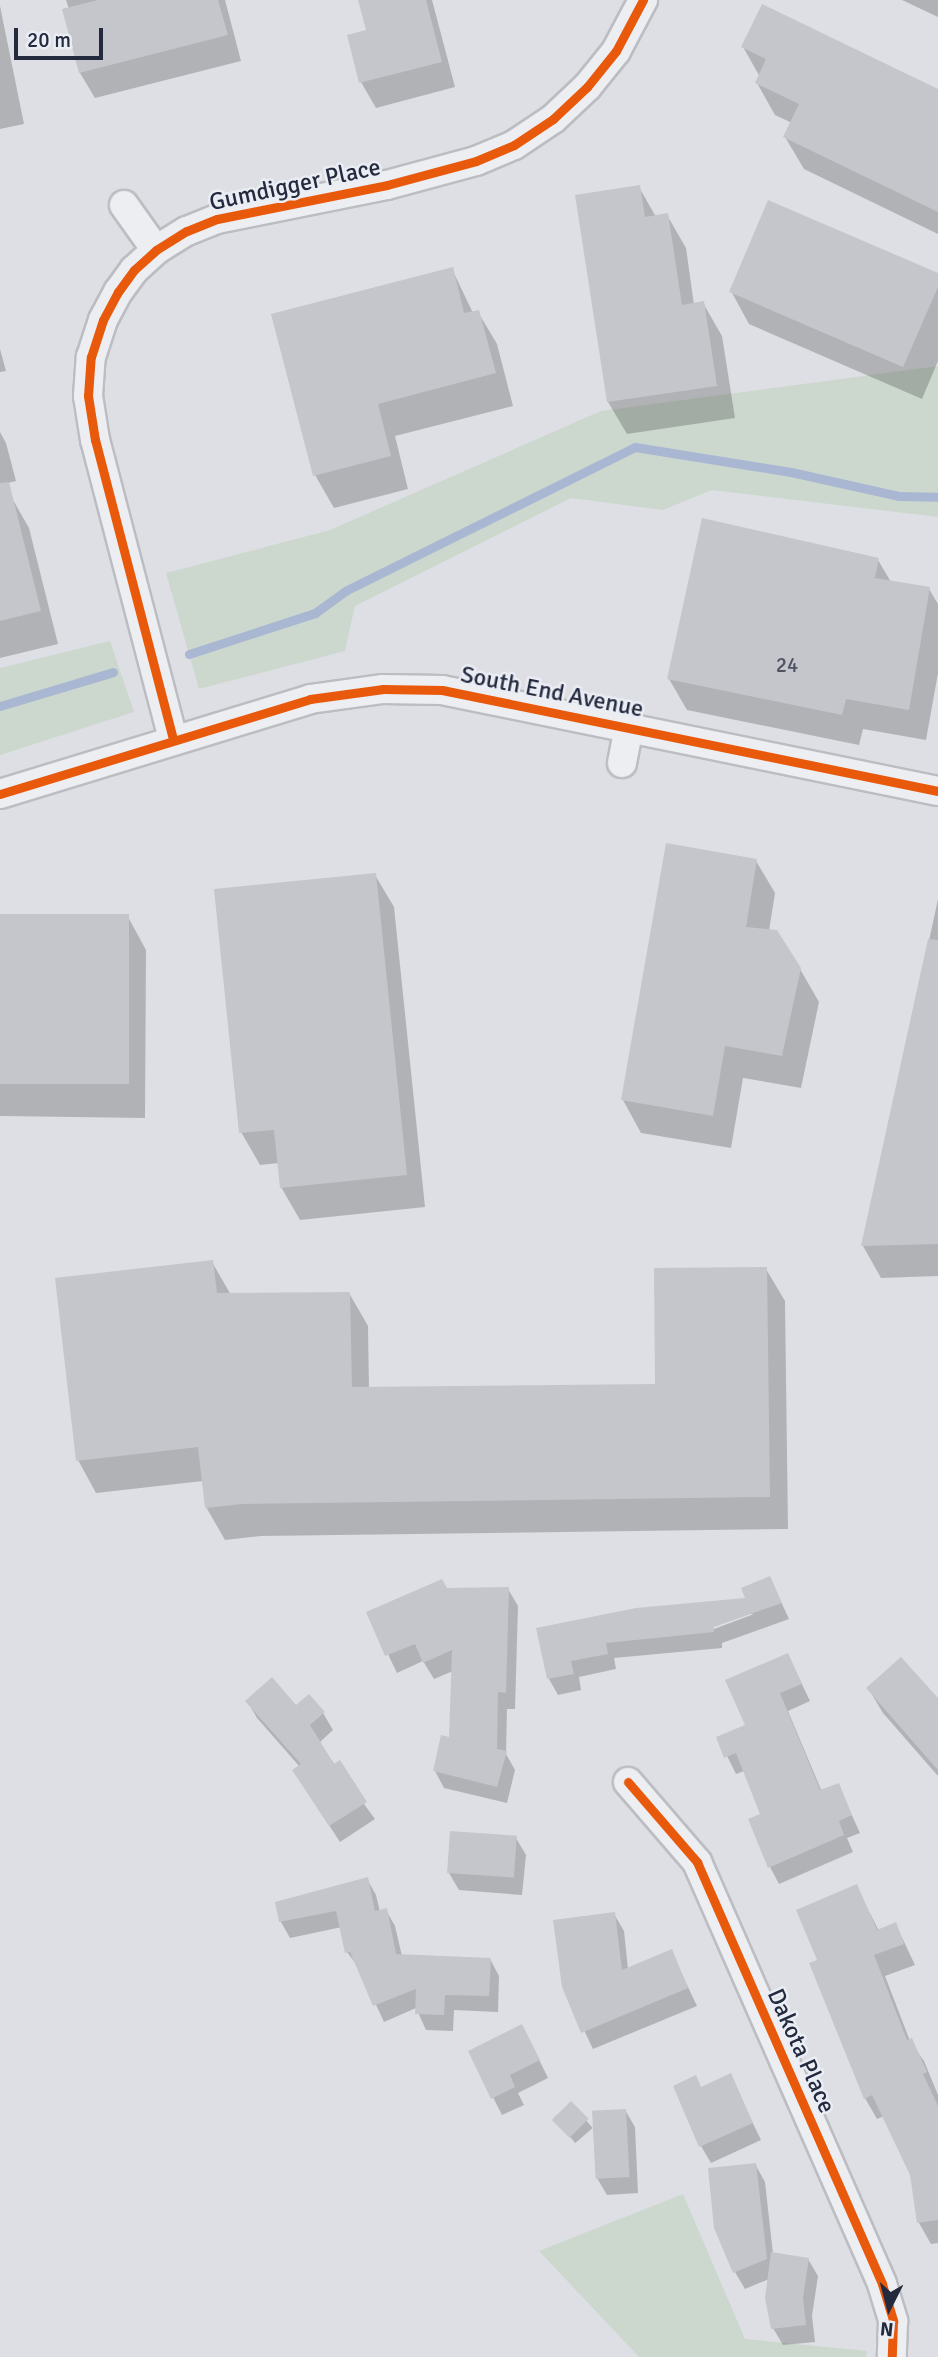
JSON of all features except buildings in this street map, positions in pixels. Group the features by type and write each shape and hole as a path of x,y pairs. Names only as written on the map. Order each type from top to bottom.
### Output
{"street":[{"name":"Gumdigger Place","path":"173,739 95,440 88,396 91,357 103,320 134,270 156,250 187,231 217,219 387,185 476,161 514,145 553,119 587,87 616,51 643,0"},
{"path":"124,205 156,250"},
{"name":"South End Avenue","path":"0,794 310,699 383,689 442,690 938,791"},
{"name":"South End Avenue","path":"622,763 629,727"},
{"name":"Dakota Place","path":"628,1782 697,1862 881,2284 892,2322 892,2357"}],"shaded area":[{"path":"938,366 938,517 712,490 663,510 571,498 355,606 345,651 199,689 166,573 330,530 601,411"},
{"path":"110,641 134,712 0,755 0,668"},
{"path":"683,2194 745,2339 867,2351 866,2357 639,2357 539,2251"}],"waterway":[{"path":"189,654 315,613 347,590 635,447 791,472 899,496 938,497"},
{"path":"0,706 113,672"}],"cycle path":[{"path":"173,739 95,440 88,396 91,357 103,320 118,292 134,270 156,250 187,231 217,219 387,185 476,161 514,145 553,119 587,87 616,51 643,0"},
{"path":"0,794 310,699 383,689 442,690 938,791"},
{"path":"628,1782 697,1862 882,2284 893,2321 892,2357"}]}
